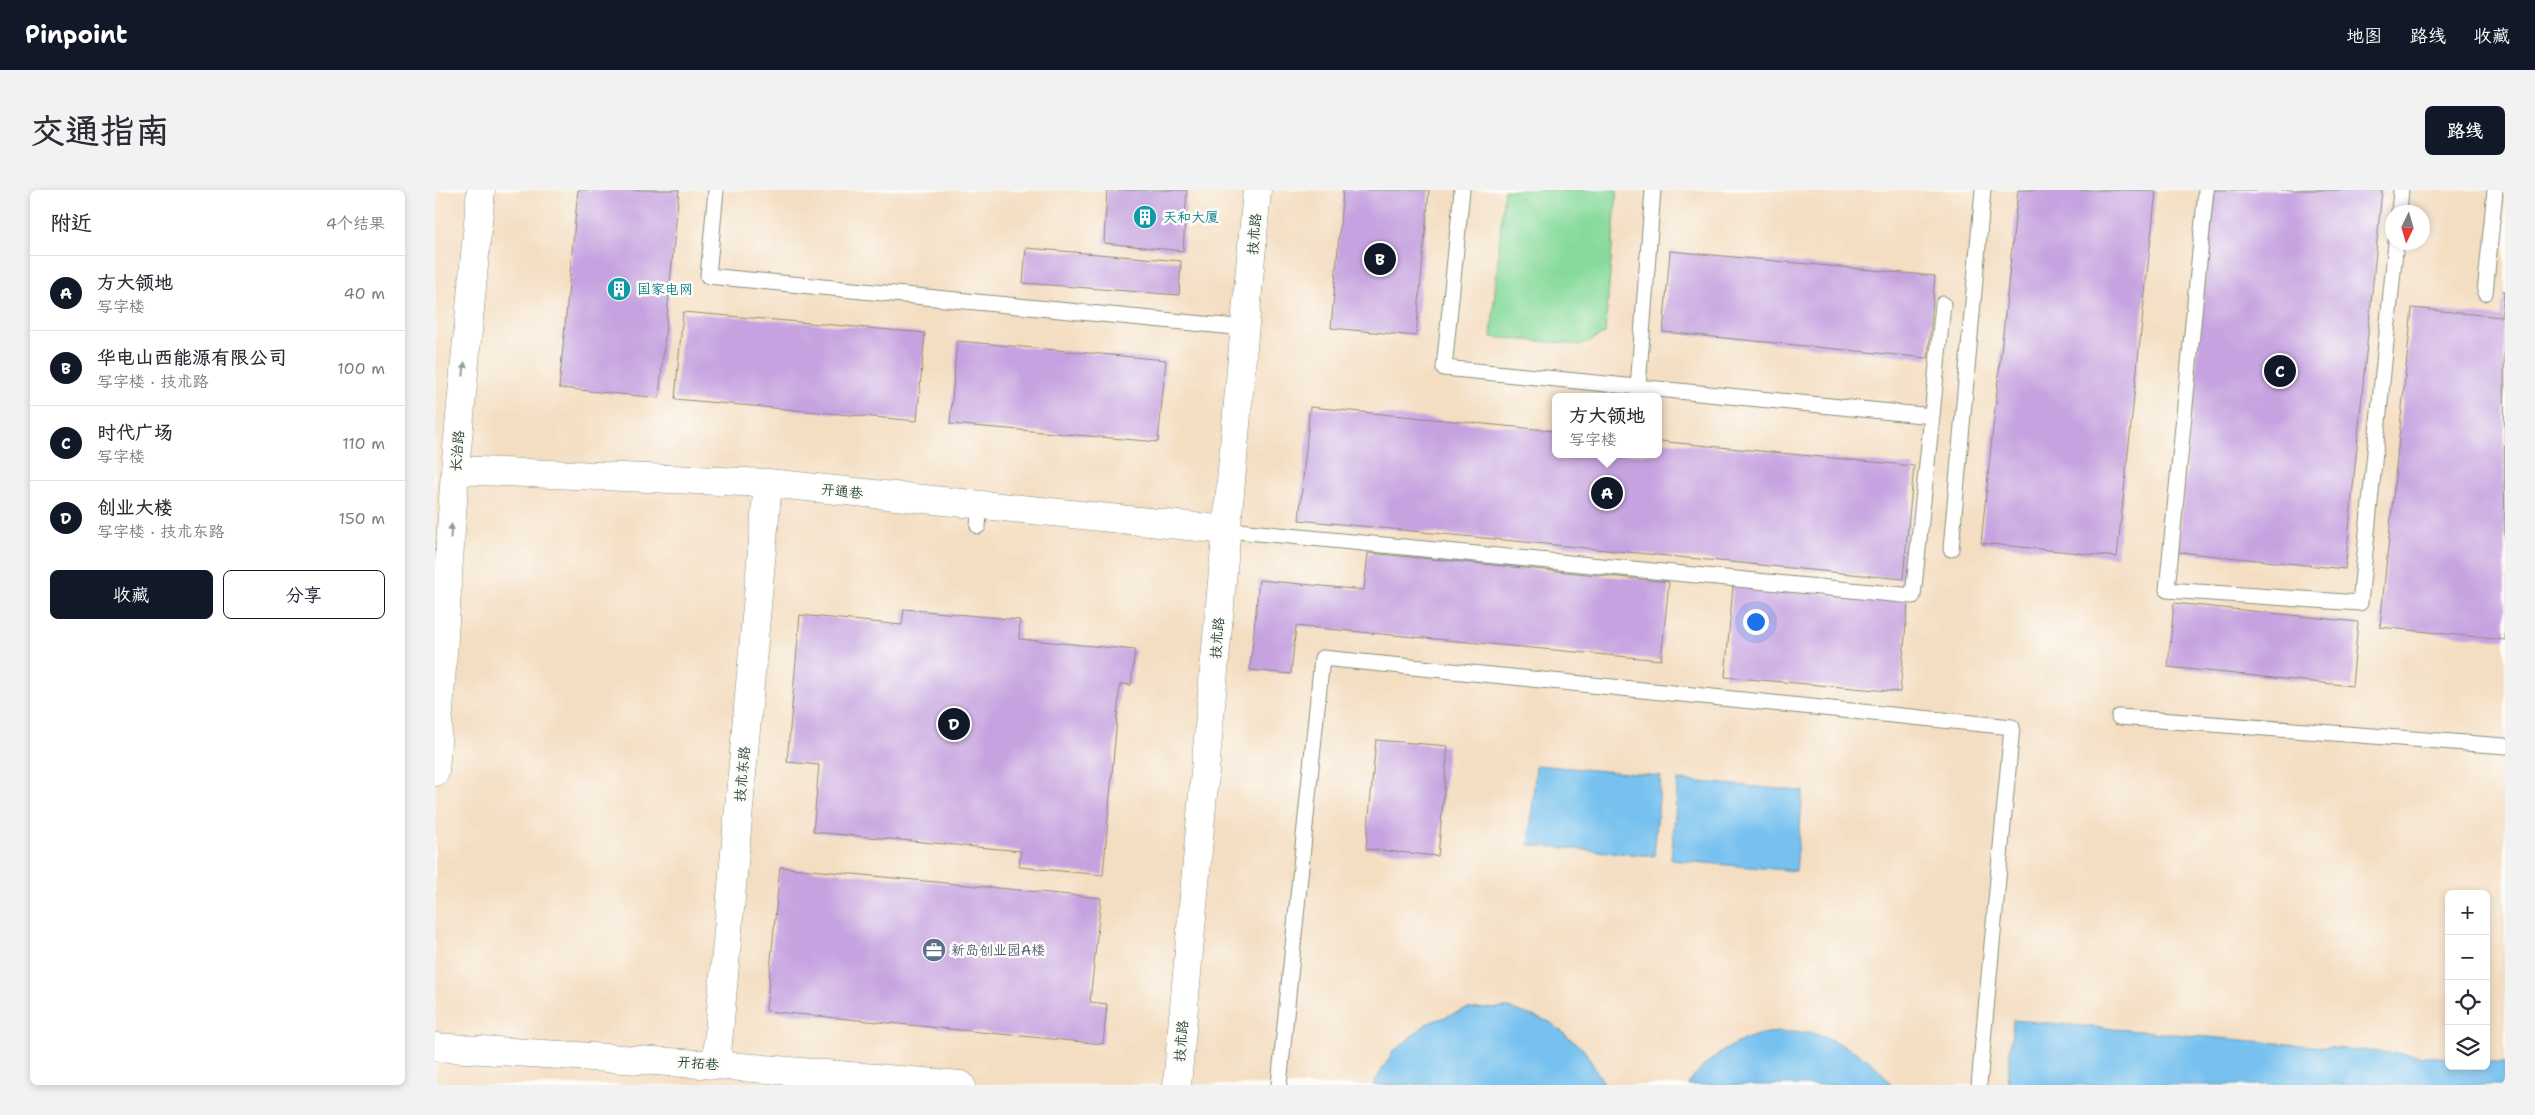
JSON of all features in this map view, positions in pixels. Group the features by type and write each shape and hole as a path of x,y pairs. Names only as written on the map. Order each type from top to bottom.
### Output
{"street":[{"name":"长治路","path":"435,772 455,470 481,190"},
{"name":"技术路","path":"1177,1085 1257,190"},
{"name":"开通巷","path":"455,470 768,483 979,516 1227,530"},
{"name":"技术东路","path":"716,1064 768,483"},
{"name":"开拓巷","path":"435,1047 716,1064 961,1085"}],"lane":[{"path":"716,190 708,276 1245,328"},
{"path":"1462,190 1444,368 1932,416"},
{"path":"1638,387 1653,190"},
{"path":"1951,549 1983,190"},
{"path":"2206,190 2167,590 2360,603 2395,250"},
{"path":"2400,205 2401,190"},
{"path":"2485,293 2495,190"},
{"path":"1227,530 1913,596 1943,304"},
{"path":"1279,1085 1322,658 2012,727 1979,1085"},
{"path":"2119,717 2505,746"}],"green space":[{"path":"1504,190 1617,190 1605,333 1583,345 1491,337"}],"water":[{"path":"1536,765 1661,776 1654,856 1529,845"},
{"path":"1678,780 1803,791 1796,871 1671,860"},
{"path":"1509,1008 1550,1022 1584,1050 1605,1085 1373,1085 1393,1052 1426,1024 1466,1009"},
{"path":"2013,1020 2445,1058 2445,1070 2490,1070 2490,1061 2505,1063 2505,1085 2007,1085"},
{"path":"1810,1032 1845,1046 1865,1058 1875,1066 1891,1085 1688,1085 1702,1067 1723,1051 1745,1039 1767,1033"}],"building":[{"name":"国家电网","path":"578,190 679,190 659,398 559,388"},
{"name":"天和大厦","path":"1107,190 1187,190 1183,251 1104,243"},
{"path":"1343,190 1429,190 1416,336 1331,328"},
{"path":"2018,190 2156,190 2117,557 1981,543"},
{"path":"2214,190 2382,190 2345,569 2178,552"},
{"path":"1026,248 1181,261 1179,295 1023,283"},
{"path":"1670,251 1935,276 1928,358 1663,332"},
{"path":"2504,290 2505,640 2380,627 2412,308 2501,317"},
{"path":"683,312 925,333 917,421 675,399"},
{"path":"957,341 1166,360 1158,442 950,424"},
{"path":"1310,407 1552,431 1552,458 1662,458 1662,441 1914,466 1903,579 1299,520"},
{"path":"1368,553 1669,582 1661,660 1296,626 1291,674 1250,670 1259,580 1364,590"},
{"path":"1733,586 1908,601 1900,692 1725,677"},
{"path":"2174,603 2358,622 2352,686 2168,667"},
{"path":"904,609 1020,620 1019,639 1135,650 1131,685 1120,684 1103,875 1019,867 1021,851 813,832 819,765 787,762 800,615 902,625"},
{"path":"1376,740 1448,746 1438,856 1366,849"},
{"name":"新岛创业园A楼","path":"780,867 1101,898 1090,1002 1107,1004 1103,1044 766,1011"}],"place":[{"name":"天和大厦","path":"1145,217"},
{"name":"华电山西能源有限公司","path":"1380,259"},
{"name":"国家电网","path":"619,289"},
{"name":"时代广场","path":"2280,371"},
{"name":"方大领地","path":"1607,493"},
{"name":"创业大楼","path":"954,724"},
{"name":"新岛创业园A楼","path":"934,950"}]}
